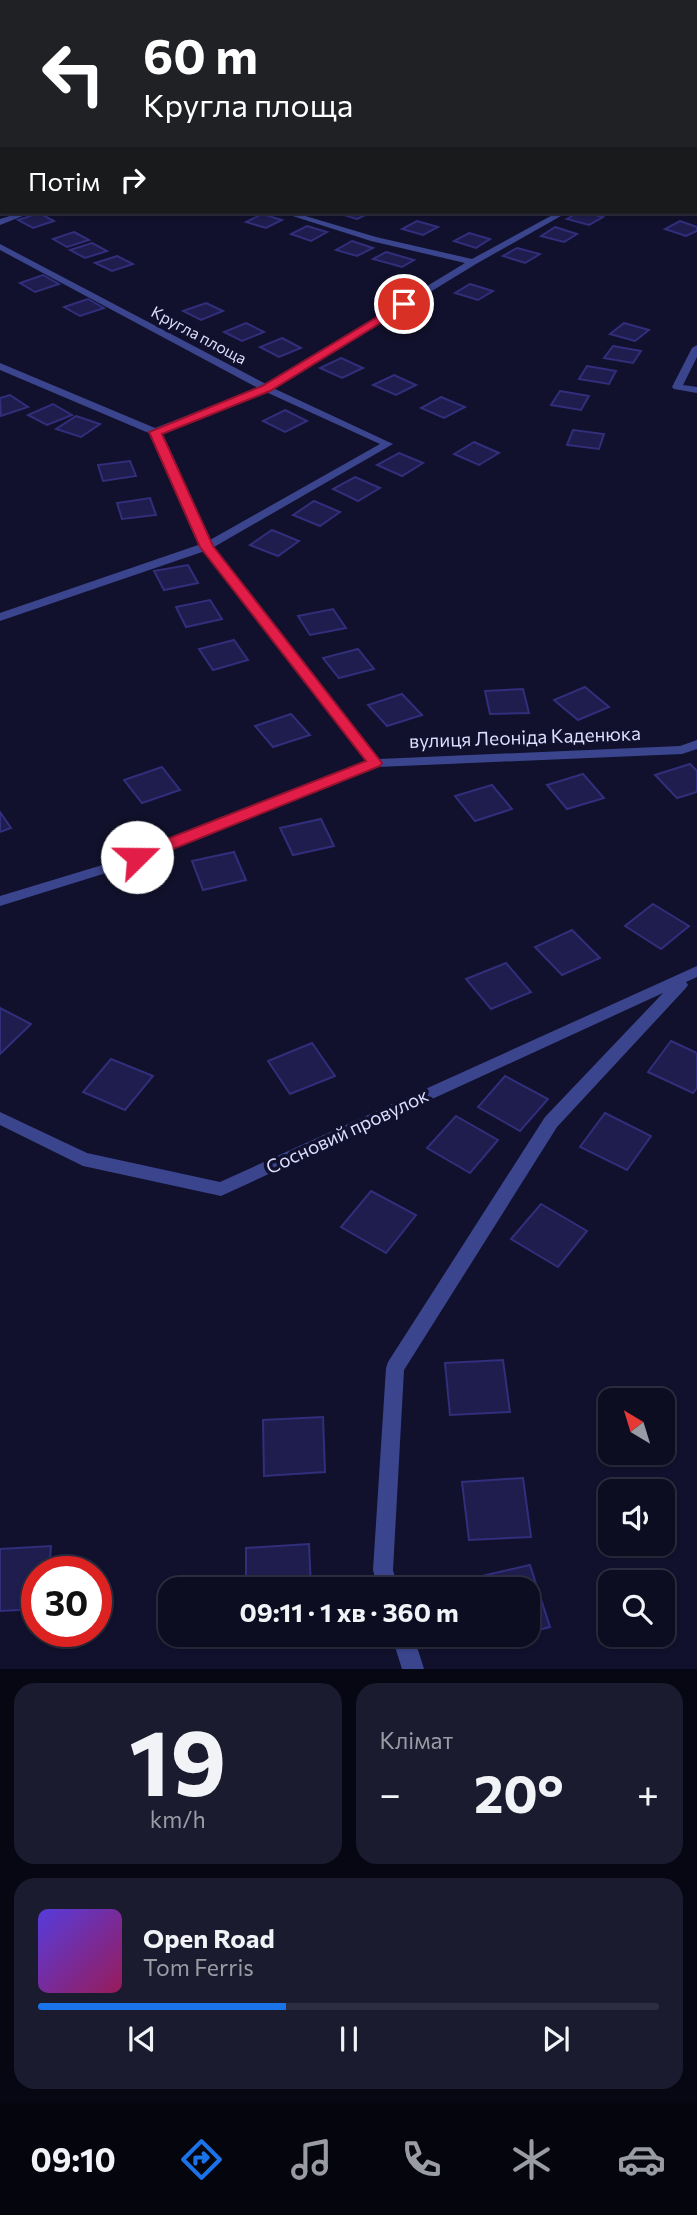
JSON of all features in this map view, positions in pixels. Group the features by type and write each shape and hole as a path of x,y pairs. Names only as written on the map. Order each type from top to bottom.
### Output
{"street":[{"path":"0,222 23,214"},
{"path":"291,214 374,239 473,262"},
{"path":"155,432 266,388 473,262 560,214"},
{"name":"Кругла площа","path":"0,247 266,388 388,444 207,547"},
{"path":"697,348 677,387 697,390"},
{"path":"0,366 155,432 207,547 375,763"},
{"path":"0,617 207,547"},
{"name":"вулиця Леоніда Каденюка","path":"0,901 114,866 375,763 682,750 697,744"},
{"name":"Сосновий провулок","path":"0,1118 83,1159 221,1189 692,975"},
{"name":"Сосновий провулок","path":"385,1577 383,1570 395,1368 551,1122 692,975"},
{"path":"406,1647 413,1669"}],"building":[{"path":"41,214 54,221 33,228 18,220"},
{"path":"262,214 282,220 266,228 246,222"},
{"path":"340,214 368,214 357,219"},
{"path":"576,214 603,217 589,225 567,219"},
{"path":"417,221 438,227 423,235 402,229"},
{"path":"680,221 697,227 697,231 686,236 665,229"},
{"path":"307,226 327,232 311,241 291,234"},
{"path":"555,227 577,234 564,242 541,236"},
{"path":"74,232 89,240 67,247 53,239"},
{"path":"469,233 490,239 476,248 454,241"},
{"path":"352,241 373,248 357,256 336,250"},
{"path":"92,243 107,251 85,258 70,250"},
{"path":"517,248 540,254 525,263 503,256"},
{"path":"386,252 414,260 402,267 373,259"},
{"path":"117,256 133,264 112,271 95,263"},
{"path":"43,275 59,284 35,292 20,283"},
{"path":"470,284 493,291 478,300 455,293"},
{"path":"88,299 104,308 80,316 64,307"},
{"path":"206,303 223,311 201,320 183,311"},
{"path":"246,323 264,332 242,341 224,332"},
{"path":"624,323 649,330 635,341 610,334"},
{"path":"282,338 301,348 279,357 260,347"},
{"path":"613,346 641,351 633,363 604,358"},
{"path":"341,358 363,368 342,378 320,368"},
{"path":"587,366 616,371 609,384 579,379"},
{"path":"394,375 416,385 396,395 373,385"},
{"path":"560,391 589,396 581,410 551,405"},
{"path":"10,395 28,407 1,416 0,398"},
{"path":"441,397 465,407 444,418 421,408"},
{"path":"53,404 72,415 47,425 28,415"},
{"path":"285,410 307,421 285,432 263,421"},
{"path":"76,416 100,424 81,437 56,429"},
{"path":"573,430 604,434 599,449 567,445"},
{"path":"474,442 499,453 479,465 454,454"},
{"path":"399,453 423,463 402,476 377,465"},
{"path":"130,461 136,476 103,481 98,465"},
{"path":"355,477 380,488 358,501 333,489"},
{"path":"150,498 156,515 122,519 117,503"},
{"path":"314,501 340,512 320,526 293,515"},
{"path":"272,530 299,541 278,556 250,545"},
{"path":"188,565 198,583 164,590 154,571"},
{"path":"210,600 222,619 186,627 176,607"},
{"path":"333,609 346,628 310,635 298,616"},
{"path":"234,640 248,660 213,670 199,649"},
{"path":"358,649 374,669 339,678 323,658"},
{"path":"585,687 609,707 578,720 554,700"},
{"path":"523,689 529,713 490,714 485,691"},
{"path":"402,694 422,715 387,726 368,705"},
{"path":"291,714 310,735 273,747 255,726"},
{"path":"690,764 697,771 697,792 677,798 655,775"},
{"path":"162,767 180,790 142,803 124,780"},
{"path":"583,774 604,798 567,809 547,785"},
{"path":"492,785 512,809 475,821 455,796"},
{"path":"0,812 11,828 0,832"},
{"path":"321,819 334,846 293,855 280,828"},
{"path":"234,852 246,880 203,890 192,861"},
{"path":"653,904 689,926 661,949 625,926"},
{"path":"572,930 600,958 562,975 535,947"},
{"path":"506,963 531,992 491,1009 466,979"},
{"path":"0,1008 31,1024 0,1054"},
{"path":"671,1041 697,1053 697,1088 693,1093 648,1072"},
{"path":"312,1043 335,1076 290,1094 268,1061"},
{"path":"111,1059 153,1076 125,1110 83,1092"},
{"path":"505,1076 548,1099 520,1131 478,1107"},
{"path":"605,1113 651,1136 627,1170 580,1147"},
{"path":"456,1116 498,1140 470,1173 427,1148"},
{"path":"371,1191 416,1215 386,1253 341,1227"},
{"path":"541,1204 587,1231 558,1267 511,1239"},
{"path":"503,1360 510,1412 450,1415 445,1363"},
{"path":"323,1417 325,1472 264,1476 263,1420"},
{"path":"523,1478 531,1537 469,1540 462,1482"},
{"path":"309,1544 310,1577 246,1577 246,1548"},
{"path":"51,1546 50,1556 21,1556 21,1610 0,1611 0,1549"},
{"path":"530,1565 534,1577 478,1577"},
{"path":"540,1596 550,1627 540,1630"}],"route":[{"path":"137,857 375,763 207,547 155,432 266,388 404,304"}]}
